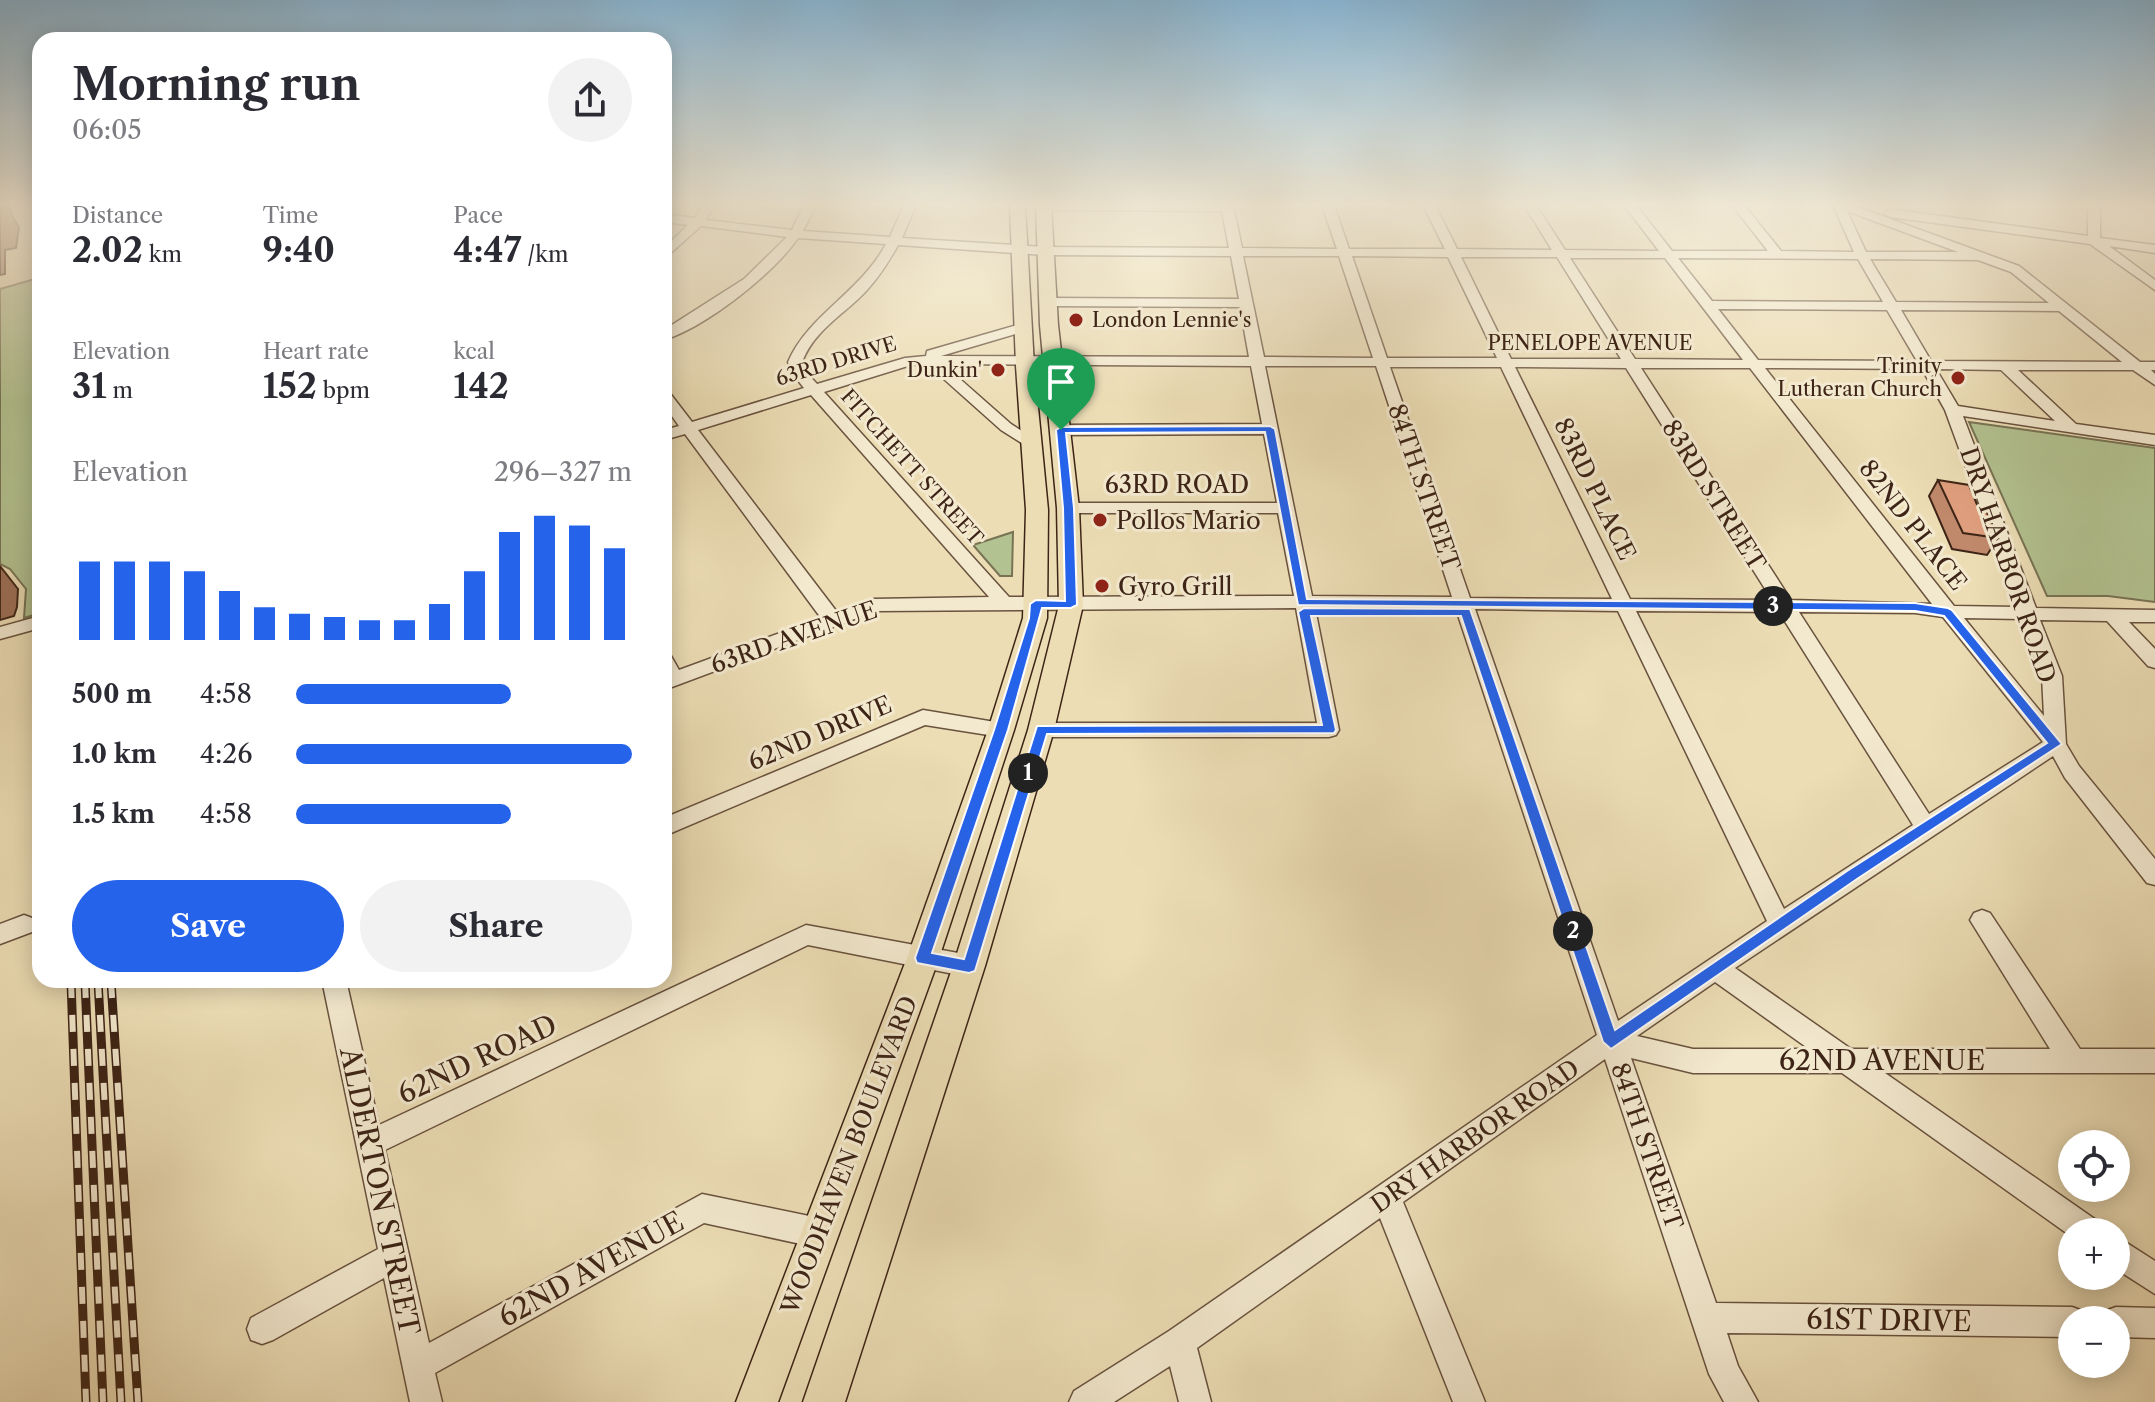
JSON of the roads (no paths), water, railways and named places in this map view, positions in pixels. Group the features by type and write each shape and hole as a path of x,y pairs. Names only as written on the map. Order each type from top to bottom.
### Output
{"main road":[{"name":"WOODHAVEN BOULEVARD","path":"757,1402 923,958 1001,730 1035,618 1037,510 1020,270"},
{"name":"WOODHAVEN BOULEVARD","path":"824,1402 969,966 1041,730 1071,605 1068,508 1046,270"}],"street":[{"path":"672,332 713,309 759,270"},
{"name":"FITCHETT STREET","path":"875,270 862,289 811,331 795,362 799,373 1005,604"},
{"path":"1041,730 1329,730 1239,270"},
{"name":"84TH STREET","path":"1350,270 1725,1374 1742,1402"},
{"name":"83RD PLACE","path":"1461,270 1780,924"},
{"name":"83RD STREET","path":"1572,270 1925,826"},
{"name":"82ND PLACE","path":"1682,270 1948,612 2056,744 2072,772 2155,876"},
{"name":"DRY HARBOR ROAD","path":"1085,1402 1180,1342 1780,924 1925,826 2056,744 2052,676 1953,410 1870,270"},
{"path":"2017,270 2155,381"},
{"path":"2134,270 2155,286"},
{"path":"1048,302 1245,303"},
{"path":"1710,305 2064,307"},
{"path":"910,361 1024,327"},
{"path":"930,360 1006,427 1033,445"},
{"name":"63RD DRIVE","path":"672,433 910,361 1025,360"},
{"name":"PENELOPE AVENUE","path":"1025,360 2155,366"},
{"path":"2006,366 2072,428"},
{"path":"672,405 832,619"},
{"path":"1953,410 2155,440"},
{"path":"1061,430 1270,429"},
{"name":"63RD ROAD","path":"1068,508 1285,508"},
{"name":"63RD AVENUE","path":"672,680 874,605 1036,604 1093,609 1303,607 1787,611 1923,618 1948,612 2155,616"},
{"path":"2110,613 2155,661"},
{"path":"0,633 32,624"},
{"name":"62ND DRIVE","path":"672,824 923,717 1001,730"},
{"path":"1982,920 2072,1060"},
{"path":"0,934 24,925"},
{"name":"62ND ROAD","path":"370,1143 806,935 969,966"},
{"path":"1716,969 2069,1218"},
{"name":"ALDERTON STREET","path":"336,988 426,1402"},
{"name":"62ND AVENUE","path":"1611,1042 1693,1061 2155,1061"},
{"path":"1386,1196 1469,1402"},
{"name":"62ND AVENUE","path":"418,1366 702,1208 819,1233"},
{"path":"262,1329 394,1256"},
{"path":"2130,1261 2155,1279"},
{"name":"61ST DRIVE","path":"1706,1318 2058,1322"},
{"path":"2130,1322 2155,1323"},
{"path":"1180,1342 1195,1402"}],"railway":[{"path":"71,988 86,1402"},
{"path":"85,988 103,1402"},
{"path":"98,988 121,1402"},
{"path":"111,988 138,1402"}],"place":[{"name":"London Lennie's","path":"1076,320"},
{"name":"Dunkin'","path":"998,370"},
{"name":"Trinity Lutheran Church","path":"1958,378"},
{"name":"Pollos Mario","path":"1100,520"},
{"name":"Gyro Grill","path":"1102,586"}]}
